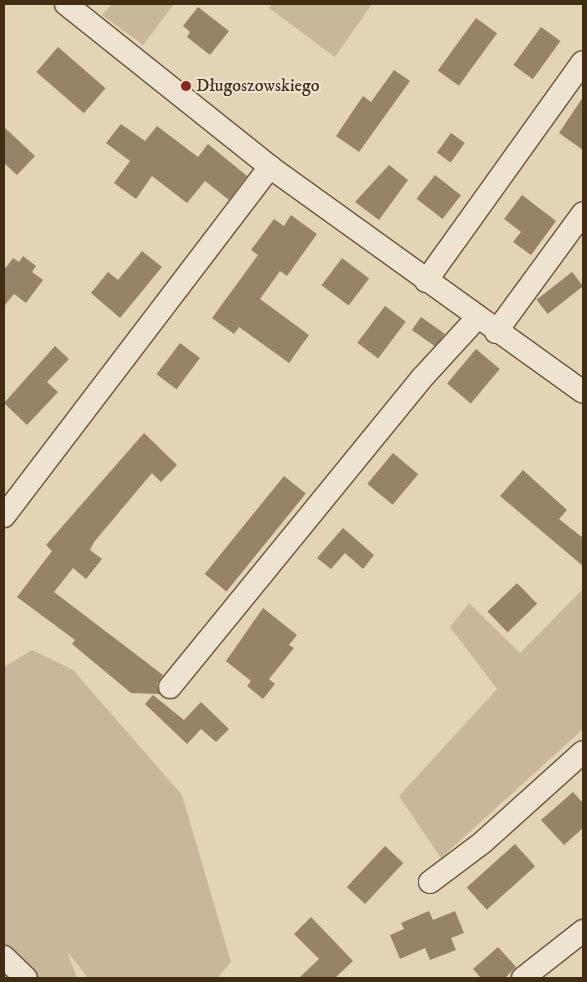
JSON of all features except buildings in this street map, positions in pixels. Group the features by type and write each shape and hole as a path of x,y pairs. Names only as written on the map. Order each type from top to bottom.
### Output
{"street":[{"path":"66,4 270,167 496,332 583,392"},
{"path":"426,281 583,62"},
{"path":"4,516 270,167"},
{"path":"496,332 583,213"},
{"path":"170,687 422,378 477,318"},
{"path":"430,882 482,843 583,752"},
{"path":"523,978 583,931"},
{"path":"4,957 26,978"}],"shaded area":[{"path":"112,4 174,4 143,45 102,15"},
{"path":"272,4 372,4 335,57 269,8"},
{"path":"583,589 583,729 441,858 399,796 497,689 450,627 469,603 520,653"},
{"path":"32,650 73,670 182,795 231,962 217,978 88,978 67,951 77,978 4,978 4,667"}],"place":[{"name":"Długoszowskiego","path":"186,86"}]}
